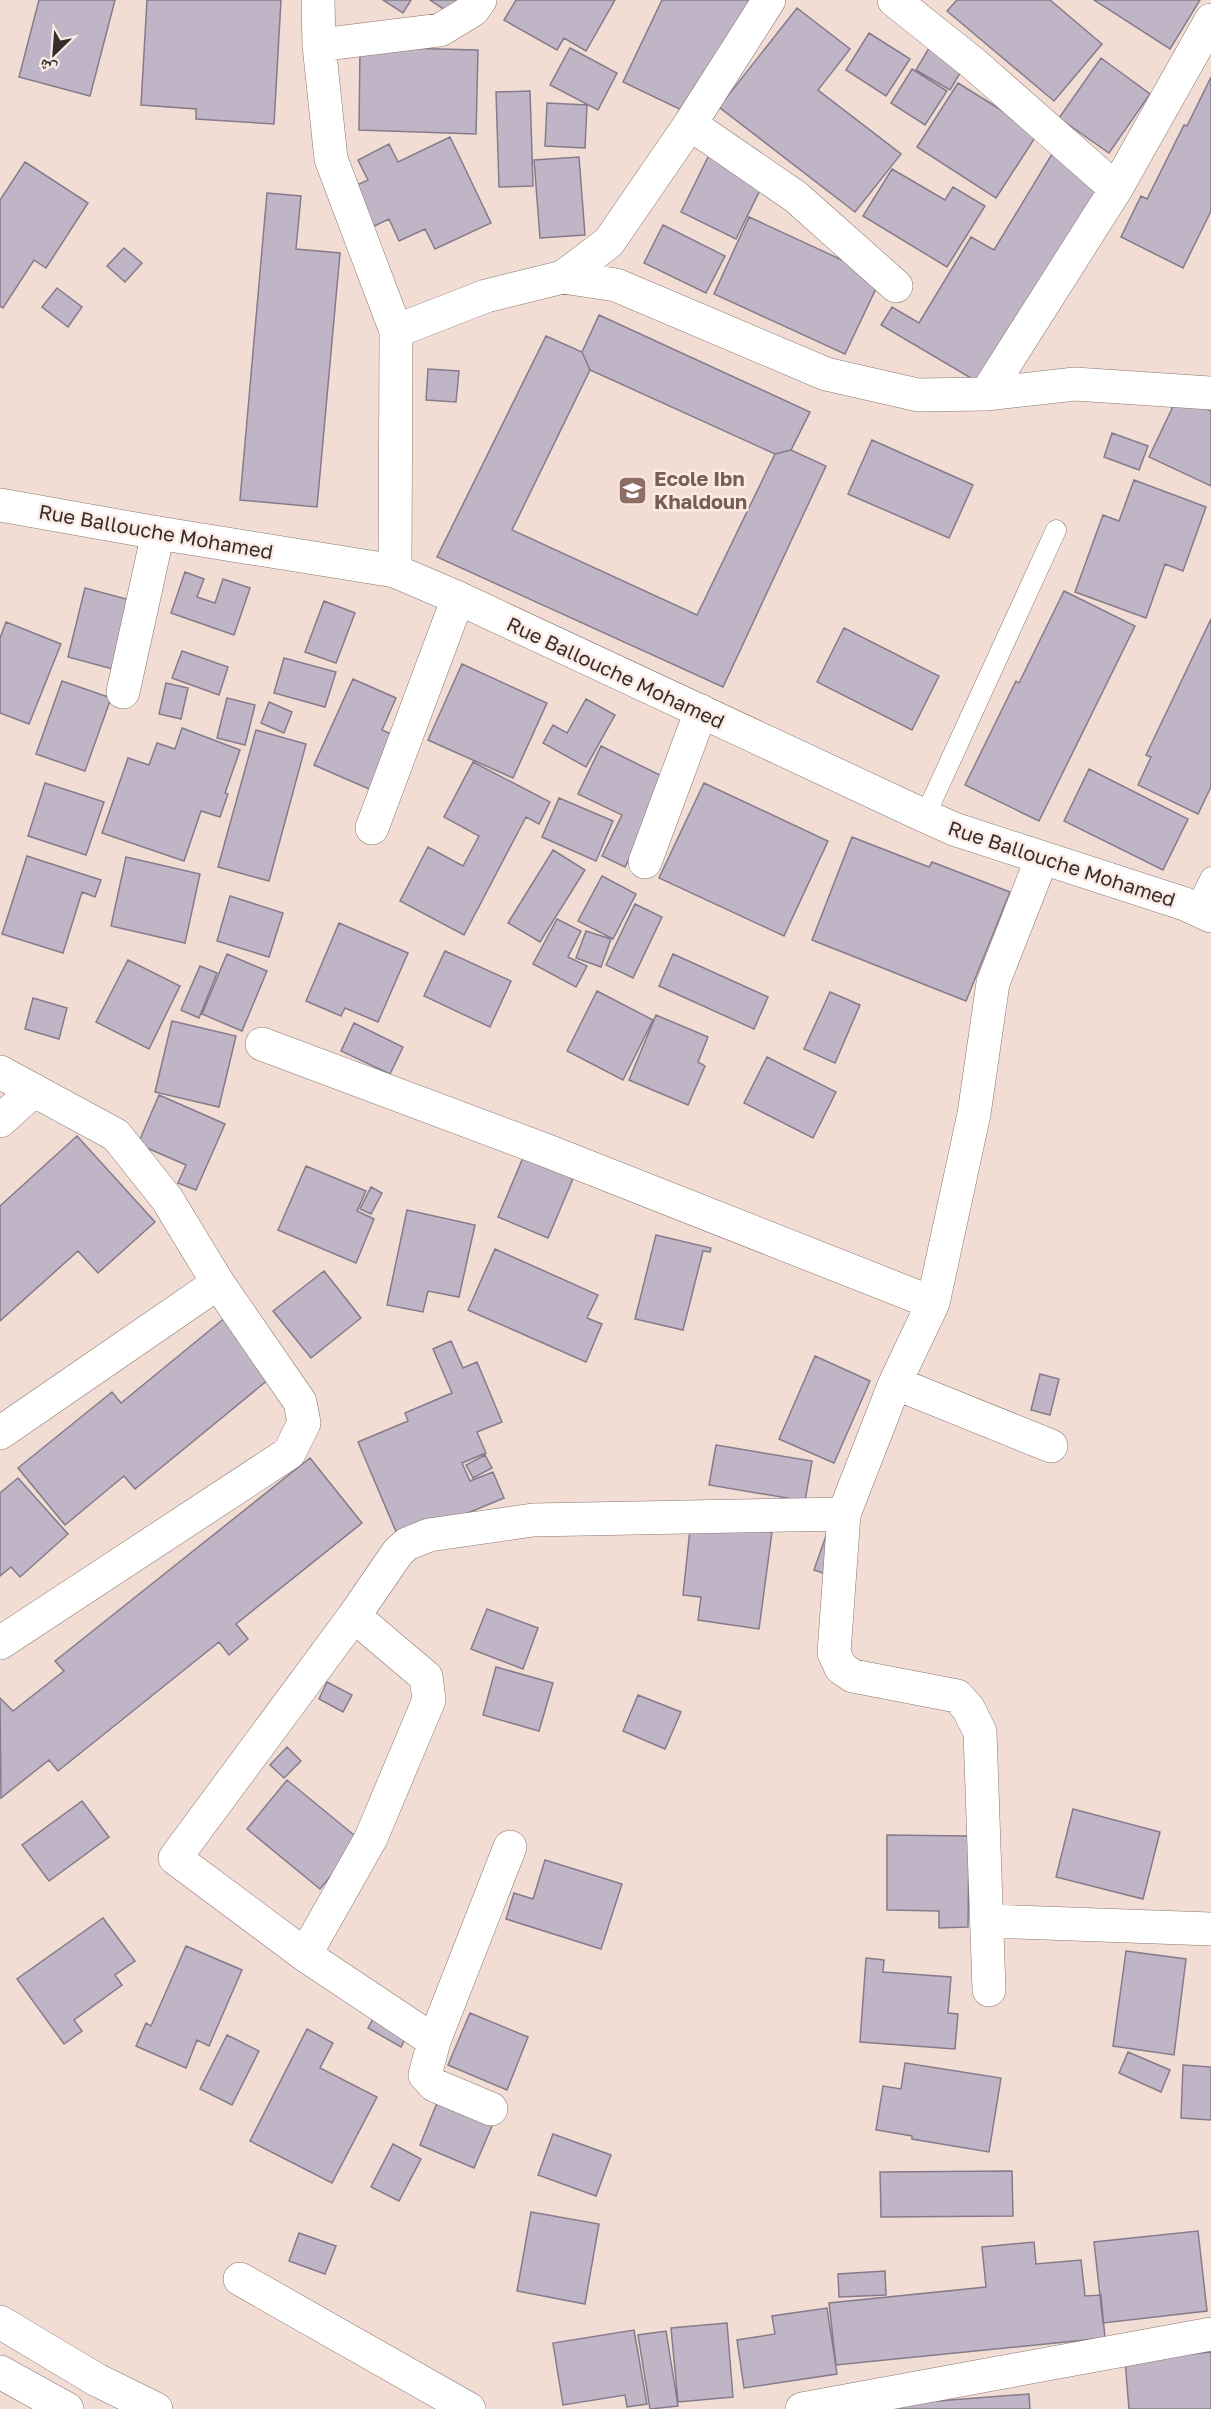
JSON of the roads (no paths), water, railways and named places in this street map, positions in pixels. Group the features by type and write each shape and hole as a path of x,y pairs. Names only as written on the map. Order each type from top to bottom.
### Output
{"street":[{"path":"318,0 319,45 331,159 396,331 395,571"},
{"path":"319,45 440,30 473,9 480,0"},
{"path":"563,277 609,242 690,124 769,0"},
{"path":"894,0 974,64 1116,189"},
{"path":"986,394 1116,189 1211,20"},
{"path":"690,124 796,197 896,286"},
{"path":"396,331 486,296 563,277 616,285 826,374 918,395 986,394 1075,384 1211,393"},
{"name":"Rue Ballouche Mohamed","path":"0,505 395,571 458,597 954,829 1203,912"},
{"path":"123,692 158,533"},
{"path":"372,828 458,597"},
{"path":"645,862 701,711"},
{"path":"989,1990 980,1732 968,1708 957,1696 853,1676 841,1668 834,1653 844,1514 895,1383 933,1303 974,1114 993,983 1042,858"},
{"path":"262,1044 534,1146 933,1303"},
{"path":"0,1072 116,1135 167,1199 218,1282 300,1402 304,1423 289,1453 0,1644"},
{"path":"0,1121 34,1090"},
{"path":"0,1433 218,1282"},
{"path":"895,1383 1051,1446"},
{"path":"434,2041 305,1955 175,1858 354,1616 398,1552 413,1541 429,1535 534,1520 844,1514"},
{"path":"305,1955 371,1838 429,1700 426,1677 354,1616"},
{"path":"491,2109 434,2085 425,2074 434,2041 510,1847"},
{"path":"987,1921 1211,1929"},
{"path":"240,2279 469,2409"},
{"path":"0,2322 97,2380 156,2409"},
{"path":"802,2409 1211,2334"},
{"path":"0,2372 67,2409"}],"lane":[{"path":"925,816 1056,530"},
{"path":"1203,912 1211,877"}],"place":[{"name":"Ecole Ibn Khaldoun","path":"633,490"}]}
